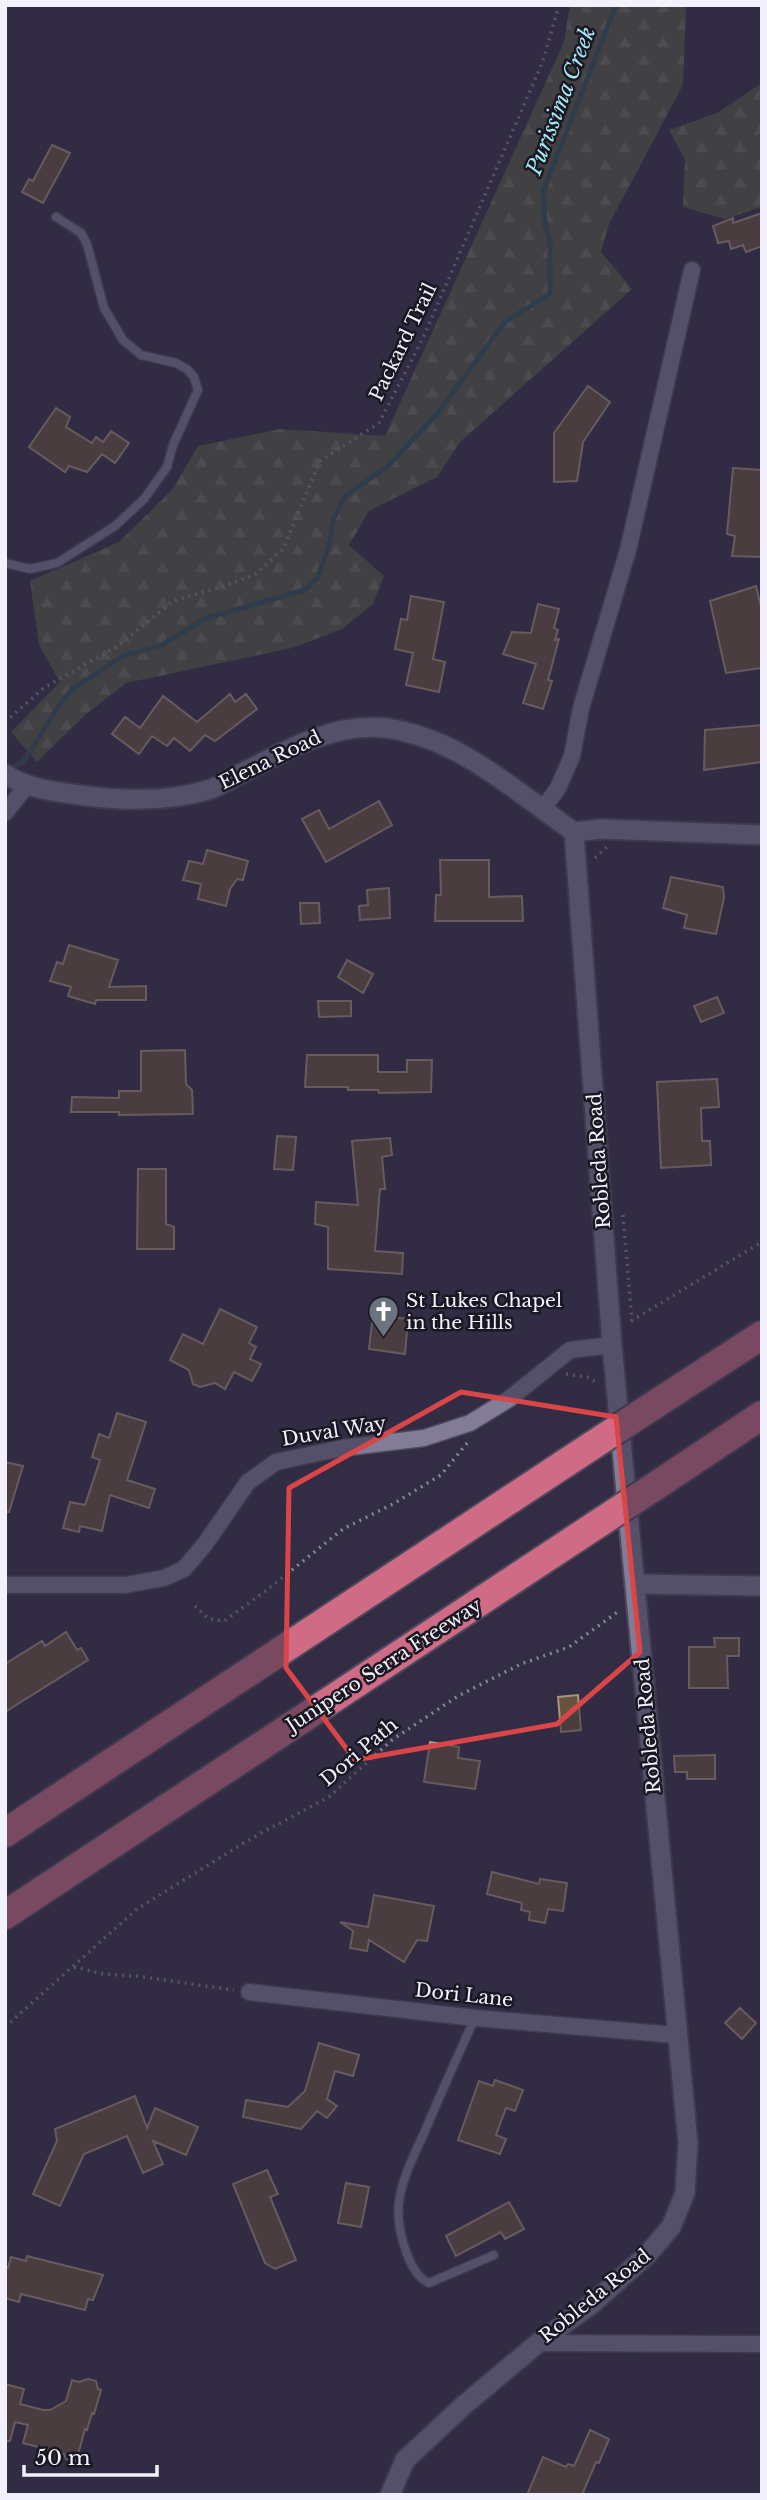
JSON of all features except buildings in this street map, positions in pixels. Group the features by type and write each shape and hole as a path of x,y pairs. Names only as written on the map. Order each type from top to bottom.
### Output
{"highway":[{"path":"5,1833 762,1335"},
{"name":"Junipero Serra Freeway","path":"5,1915 762,1415"}],"street":[{"path":"542,810 558,788 572,755 580,708 628,550 692,270"},
{"name":"Elena Road","path":"5,774 46,791 161,800 210,790 328,732 382,728 413,733 449,746 502,779 575,832"},
{"path":"5,813 28,784"},
{"path":"575,832 601,829 762,835"},
{"name":"Robleda Road","path":"390,2495 405,2460 463,2406 538,2343 593,2303 648,2255 671,2227 685,2193 688,2143 611,1339 575,832"},
{"name":"Duval Way","path":"5,1585 125,1584 164,1578 184,1569 205,1544 248,1482 276,1462 342,1448 424,1438 470,1423 509,1399 570,1350 611,1339"},
{"path":"637,1591 762,1586"},
{"name":"Dori Lane","path":"249,1992 475,2018 676,2035"},
{"path":"538,2343 762,2344"}],"lane":[{"path":"5,563 30,569 57,563 116,526 144,499 167,467 173,445 198,390 194,377 187,369 176,363 141,355 123,340 104,308 88,244 81,233 56,217"},
{"path":"475,2018 414,2157 399,2202 400,2228 408,2260 422,2280 429,2283 494,2255"}],"path":[{"name":"Packard Trail","path":"5,722 45,687 118,646 173,601 256,574 283,549 320,461 379,423 423,338 542,61 559,5"},
{"path":"594,865 595,858 609,845"},
{"path":"622,1212 632,1321"},
{"path":"611,1339 632,1321 762,1242"},
{"path":"561,1375 587,1377 599,1383"},
{"path":"195,1606 209,1619 224,1620 267,1590 343,1529 393,1504 441,1475 475,1437"},
{"name":"Dori Path","path":"5,2026 137,1909 252,1838 329,1797 392,1740 458,1696 521,1664 569,1647 637,1591"},
{"path":"74,1967 103,1974 137,1976 249,1992"}],"highlighted area":[{"path":"461,1392 616,1417 640,1652 557,1724 355,1760 286,1668 289,1488"}],"green space":[{"path":"570,5 686,5 683,85 609,224 601,252 632,289 460,442 437,477 369,511 349,545 384,576 373,604 342,629 292,648 126,683 85,715 37,762 11,732 60,682 39,645 30,581 119,542 172,490 198,446 280,429 385,436 564,42"},
{"path":"762,83 762,207 725,219 683,207 685,159 669,130 717,113"}],"waterway":[{"name":"Purissima Creek","path":"8,770 24,761 60,704 74,688 123,656 160,646 206,618 305,590 318,577 329,545 333,520 344,497 388,466 436,415 505,322 550,294 550,241 545,225 543,192 616,5"}],"place":[{"name":"St Lukes Chapel in the Hills","path":"383,1338"}]}
